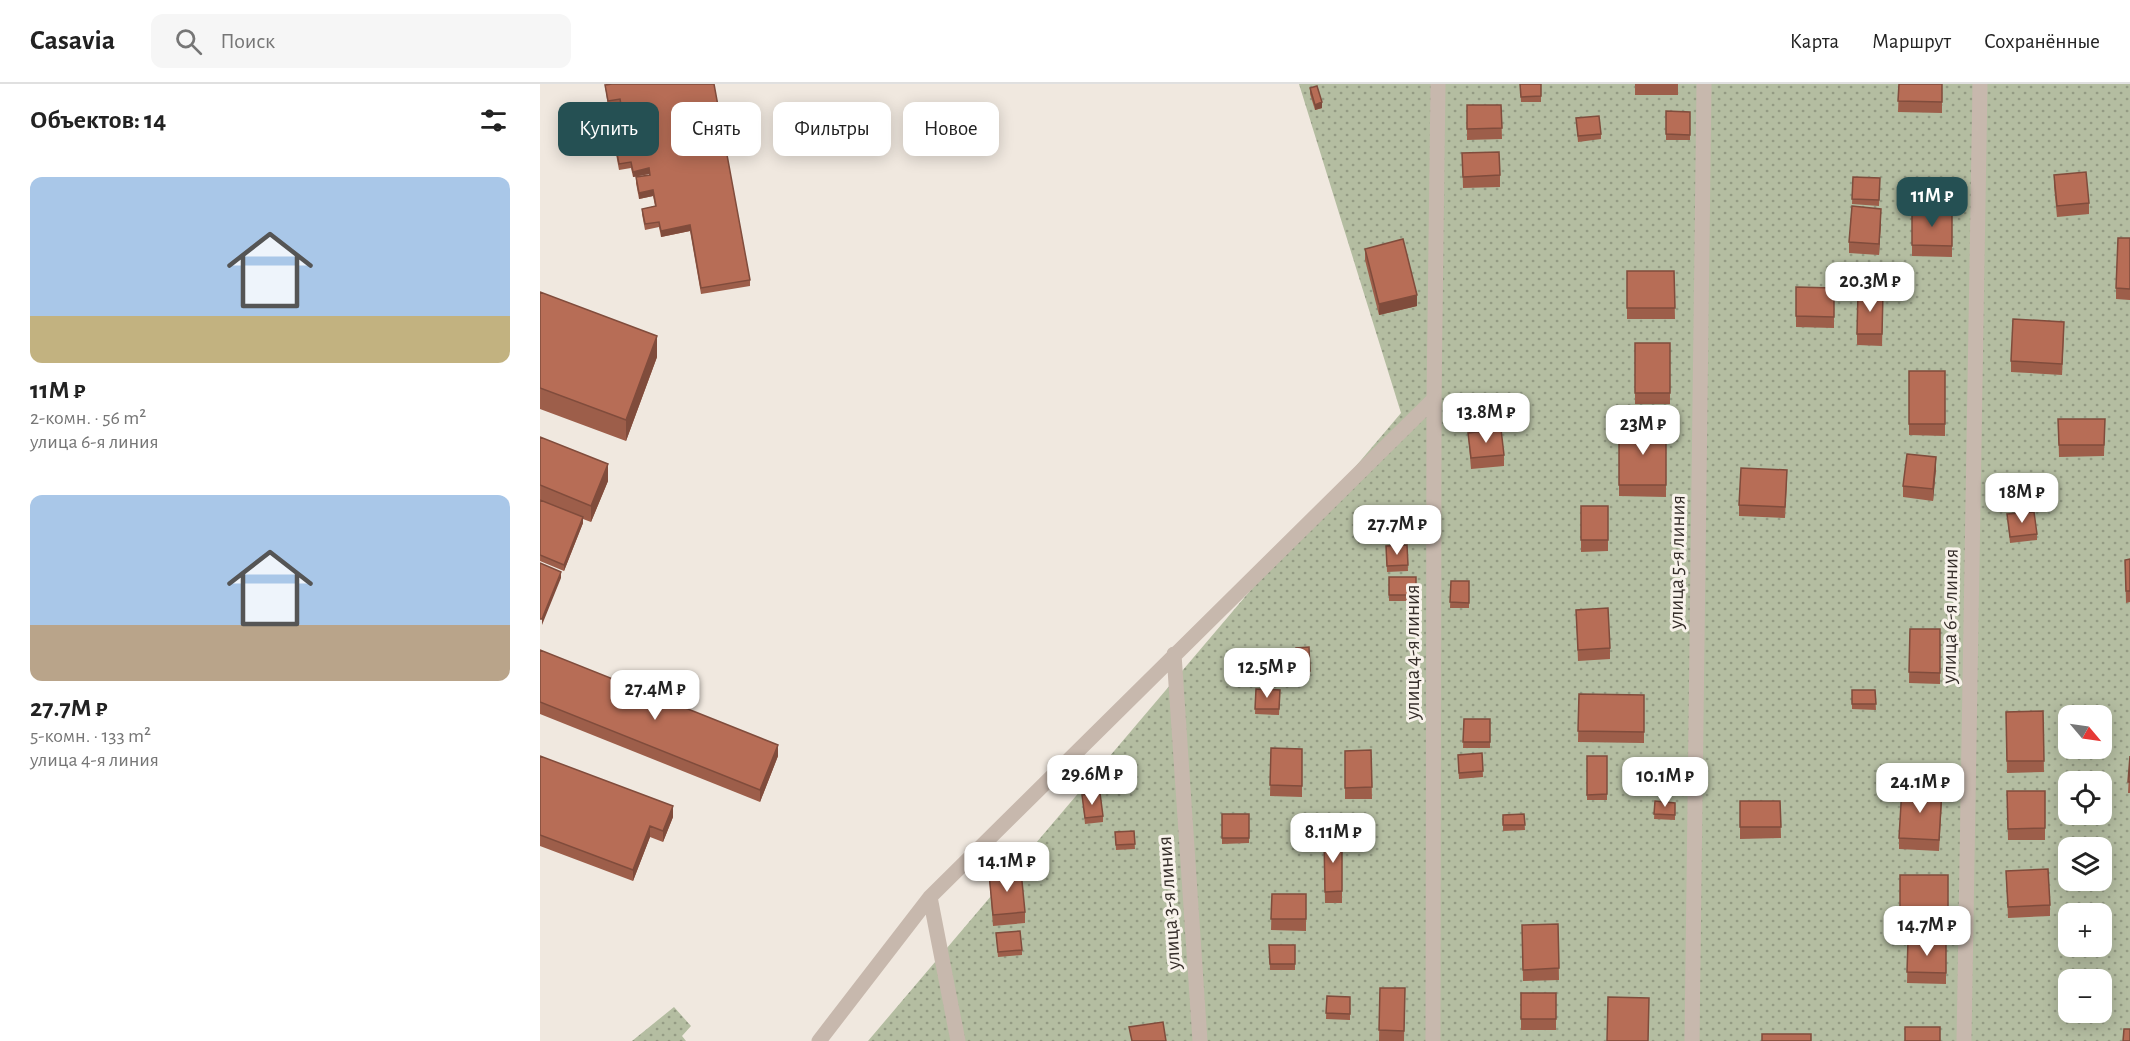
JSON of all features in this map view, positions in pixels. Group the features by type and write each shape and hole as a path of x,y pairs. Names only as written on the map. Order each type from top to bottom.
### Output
{"street":[{"name":"улица 4-я линия","path":"1433,1041 1434,399 1438,84"},
{"name":"улица 5-я линия","path":"1692,1041 1704,84"},
{"name":"улица 6-я линия","path":"1964,1041 1980,84"},
{"path":"819,1041 930,897 1434,399"},
{"name":"улица 3-я линия","path":"1174,654 1200,1041"},
{"path":"930,897 958,1041"}],"green space":[{"path":"1299,84 2130,84 2130,1041 868,1041 1401,413"},
{"path":"674,1007 691,1026 682,1036 686,1041 632,1041"}],"building":[{"path":"714,84 717,102 671,102 671,156 727,156 750,280 701,288 690,225 661,231 659,222 645,224 642,209 656,206 653,190 639,193 636,177 650,175 649,168 633,172 631,162 619,164 618,156 659,156 659,102 621,102 620,99 608,101 605,85"},
{"path":"1520,84 1541,84 1541,96 1521,97"},
{"path":"1899,84 1942,84 1942,102 1898,101"},
{"path":"1317,86 1322,102 1315,105 1310,88"},
{"path":"1467,105 1501,105 1502,128 1467,129"},
{"path":"1666,111 1690,112 1690,135 1666,134"},
{"path":"1599,116 1601,134 1578,136 1576,118"},
{"path":"1499,152 1500,175 1463,177 1462,153"},
{"path":"2086,172 2089,203 2057,206 2054,175"},
{"path":"1853,177 1880,178 1879,200 1852,199"},
{"path":"1852,206 1881,209 1879,244 1849,242"},
{"path":"1912,211 1952,212 1952,246 1912,245"},
{"path":"2118,238 2130,238 2130,289 2116,288"},
{"path":"1403,239 1417,295 1379,304 1365,249"},
{"path":"1627,271 1674,271 1675,308 1627,308"},
{"path":"1796,287 1834,288 1834,317 1796,316"},
{"path":"540,292 657,336 626,420 540,388"},
{"path":"1858,292 1883,293 1882,334 1857,334"},
{"path":"2013,319 2064,322 2062,364 2011,361"},
{"path":"1635,343 1670,343 1670,393 1635,393"},
{"path":"1909,371 1945,371 1945,424 1909,424"},
{"path":"2058,419 2105,419 2104,445 2059,445"},
{"path":"1619,426 1666,426 1666,485 1619,485"},
{"path":"1501,429 1504,455 1471,458 1468,433"},
{"path":"540,437 608,464 591,506 540,485"},
{"path":"1907,454 1936,457 1933,489 1903,486"},
{"path":"1741,468 1787,470 1785,507 1739,505"},
{"path":"540,500 583,517 564,565 540,555"},
{"path":"1581,506 1608,506 1608,540 1581,540"},
{"path":"2034,512 2037,534 2010,537 2007,514"},
{"path":"1407,545 1408,565 1387,566 1386,546"},
{"path":"2130,559 2130,591 2126,591 2125,560"},
{"path":"540,563 561,572 542,619 540,619"},
{"path":"1389,577 1416,577 1416,595 1389,595"},
{"path":"1451,581 1469,581 1469,603 1450,602"},
{"path":"1608,608 1610,648 1578,650 1576,610"},
{"path":"1910,629 1940,629 1940,673 1909,672"},
{"path":"1309,647 1310,671 1297,671 1296,648"},
{"path":"540,650 778,745 760,790 540,702"},
{"path":"1256,689 1280,690 1279,709 1255,709"},
{"path":"1852,690 1875,690 1876,704 1852,704"},
{"path":"1579,694 1644,695 1644,732 1578,731"},
{"path":"2043,711 2044,761 2007,761 2006,712"},
{"path":"1464,719 1490,719 1490,742 1463,742"},
{"path":"1271,748 1302,749 1302,786 1270,785"},
{"path":"1371,750 1372,787 1345,788 1345,751"},
{"path":"1482,753 1483,771 1459,773 1458,755"},
{"path":"540,756 673,806 663,831 650,826 633,870 540,835"},
{"path":"1587,756 1607,756 1607,794 1587,795"},
{"path":"2130,756 2130,782 2128,782"},
{"path":"1902,787 1942,789 1939,840 1899,838"},
{"path":"2007,791 2045,791 2045,828 2008,829"},
{"path":"1100,793 1103,816 1085,818 1082,795"},
{"path":"1655,801 1675,803 1675,815 1654,814"},
{"path":"1740,801 1780,801 1781,827 1740,827"},
{"path":"1222,814 1249,814 1249,838 1222,838"},
{"path":"1524,814 1525,825 1503,825 1503,815"},
{"path":"1134,831 1135,844 1116,845 1115,832"},
{"path":"1324,838 1342,838 1342,891 1325,892"},
{"path":"2048,869 2050,905 2008,907 2006,871"},
{"path":"1021,871 1025,912 993,915 989,874"},
{"path":"1900,875 1948,875 1948,925 1900,925"},
{"path":"1272,894 1306,894 1306,919 1271,919"},
{"path":"1558,924 1559,968 1523,970 1522,925"},
{"path":"1020,931 1022,950 998,952 996,933"},
{"path":"1908,941 1946,942 1946,973 1907,972"},
{"path":"1269,945 1295,945 1295,964 1270,964"},
{"path":"1380,988 1405,988 1404,1031 1379,1030"},
{"path":"1521,993 1556,993 1556,1019 1521,1019"},
{"path":"1327,996 1350,997 1350,1014 1326,1013"},
{"path":"1608,997 1649,998 1648,1041 1607,1041"},
{"path":"1163,1022 1166,1041 1132,1041 1129,1027"},
{"path":"1905,1027 1940,1027 1940,1041 1905,1041"},
{"path":"2124,1029 2130,1029 2130,1041 2123,1041"},
{"path":"1762,1034 1811,1034 1811,1041 1762,1041"}]}
